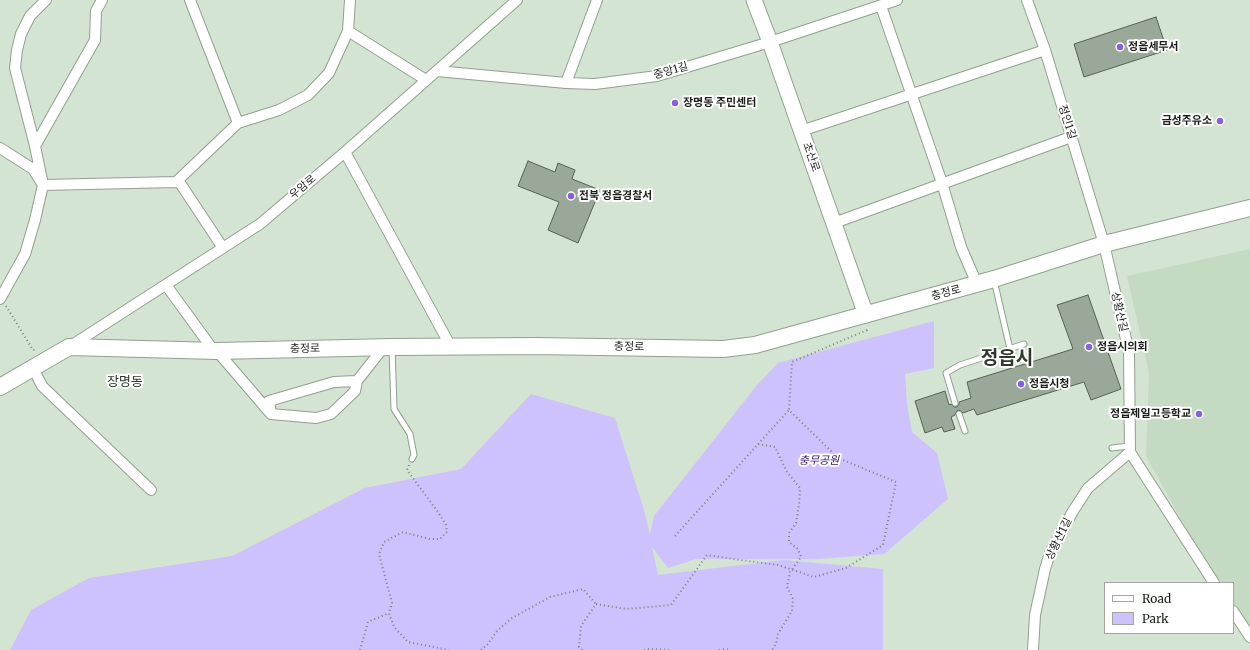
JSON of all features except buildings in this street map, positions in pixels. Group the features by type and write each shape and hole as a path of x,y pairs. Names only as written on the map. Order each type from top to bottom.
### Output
{"main road":[{"name":"충정로","path":"69,347 216,351 536,346 723,349 755,345 994,279 1104,244 1250,208"},
{"path":"0,387 69,347"}],"street":[{"path":"1,298 25,254 43,185 35,146 15,68 21,34 30,16 46,0"},
{"path":"35,146 95,40 96,11 102,0"},
{"path":"190,0 238,123"},
{"path":"176,182 238,123 279,110 308,95 329,73 348,30 350,0"},
{"name":"우암로","path":"69,347 260,224 345,152 517,0"},
{"path":"566,83 597,0"},
{"name":"초산로","path":"754,0 866,314"},
{"name":"중앙1길","path":"436,71 566,83 595,84 657,76 770,42 897,0"},
{"name":"정인1길","path":"1028,0 1045,50 1104,244"},
{"path":"881,6 913,95 962,247 976,284"},
{"path":"348,30 426,80"},
{"path":"802,132 1045,50"},
{"path":"834,223 1071,137"},
{"path":"0,148 33,169 43,185"},
{"path":"345,152 450,347"},
{"path":"43,185 180,183 223,248"},
{"name":"상황산길","path":"1104,244 1129,352 1129,449"},
{"path":"166,285 216,351 271,414 316,418 331,414 355,391 357,381 388,348"},
{"path":"33,368 42,386 151,490"},
{"path":"271,414 269,401 334,382 357,381"},
{"path":"1129,449 1213,582"},
{"name":"상황산1길","path":"1032,650 1035,615 1045,569 1050,554 1073,511 1088,488 1129,449"},
{"path":"1234,613 1250,637"}],"lane":[{"path":"994,279 1010,349"},
{"path":"955,403 946,373 960,365 1024,344"},
{"path":"388,348 394,408 410,434 414,455 412,459"},
{"path":"959,414 965,431"},
{"path":"1112,448 1129,449"}],"path":[{"path":"1,298 33,350 40,349"},
{"path":"675,536 789,410 792,362 867,330 866,314"},
{"path":"481,650 488,644 497,631 512,618 550,597 583,589 596,604 626,609 671,605 708,555 778,565 814,577 846,568 883,545 896,482 838,458 789,410"},
{"path":"758,444 775,447 786,472 800,488 796,523 789,533 789,542 798,549 801,557 790,572 787,587 793,599 792,611 778,634 776,644 772,650"},
{"path":"412,459 407,470 438,512 446,525 447,532 440,539 430,539 403,532 384,542 379,554 392,603 389,613 394,627 408,642 449,650"},
{"path":"582,650 579,648 581,626 596,604"},
{"path":"360,650 368,622 389,613"},
{"path":"644,650 670,650"},
{"path":"719,650 729,650"}],"shaded area":[{"name":"정읍제일고등학교","path":"1250,249 1250,632 1234,608 1234,582 1215,582 1146,456 1149,373 1127,276"}],"green space":[{"name":"충무공원","path":"934,321 934,368 905,374 907,404 912,432 937,453 948,499 884,554 818,559 696,559 668,568 652,547 658,575 783,560 883,569 883,650 10,650 31,610 89,578 232,556 365,488 461,469 531,394 615,418 644,510 650,535 654,516 757,385 778,363"}],"place":[{"name":"정읍세무서","path":"1120,47"},
{"name":"장명동 주민센터","path":"675,103"},
{"name":"금성주유소","path":"1220,121"},
{"name":"전북 정읍경찰서","path":"571,196"},
{"name":"정읍시의회","path":"1089,347"},
{"name":"정읍시청","path":"1021,384"},
{"name":"정읍제일고등학교","path":"1199,414"}],"district":[{"name":"정읍시","path":"1007,359"},
{"name":"장명동","path":"125,382"}]}
